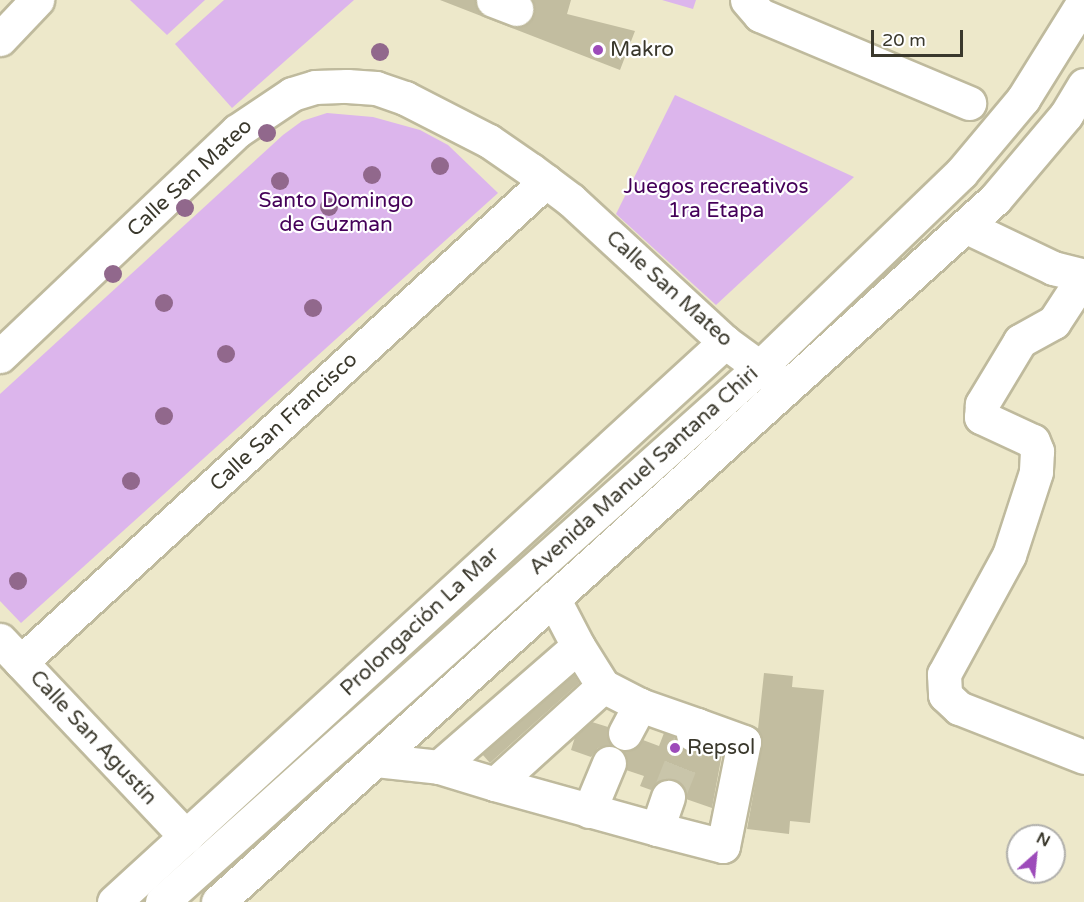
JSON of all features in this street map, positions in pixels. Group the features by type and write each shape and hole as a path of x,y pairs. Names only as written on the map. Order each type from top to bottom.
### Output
{"street":[{"path":"0,39 37,0"},
{"path":"747,0 760,15 969,103"},
{"name":"Avenida Manuel Santana Chiri","path":"162,902 759,368 961,173 1023,99 1084,1"},
{"name":"Calle San Mateo","path":"0,356 237,131 292,94 315,87 347,86 376,88 405,98 489,141 546,181 725,342 786,387"},
{"name":"Avenida Manuel Santana Chiri","path":"218,902 995,199 1059,124 1084,86"},
{"name":"Calle San Francisco","path":"11,651 546,181"},
{"path":"965,226 1053,268 1084,276 1054,322 1020,341 982,404 981,417 1033,441 1037,451 1036,472 1009,555 944,674 945,695 958,708 1084,757"},
{"name":"Prolongación La Mar","path":"114,902 725,342"},
{"path":"376,760 439,767 589,811 723,846 744,742 695,730 603,686 578,646 553,598"},
{"path":"439,767 578,646"},
{"name":"Calle San Agustín","path":"11,651 186,837"},
{"path":"495,784 603,686"},
{"path":"625,733 640,705"},
{"path":"589,811 609,764"},
{"path":"657,829 668,797"}],"green space":[{"path":"130,0 205,0 167,35"},
{"path":"224,0 354,0 232,108 175,44"},
{"path":"662,0 696,0 693,9"},
{"name":"Juegos recreativos 1ra Etapa","path":"675,95 854,177 716,305 616,214"},
{"name":"Santo Domingo de Guzman","path":"327,113 373,117 420,130 448,145 498,193 21,623 0,601 0,394 283,135 302,121"}],"building":[{"name":"Makro","path":"440,0 475,0 478,11 486,17 518,28 533,16 532,0 571,0 567,14 635,31 620,70"},
{"path":"764,673 793,676 792,687 824,690 810,823 790,821 789,834 747,829 762,746 758,729"},
{"path":"574,675 579,683 490,763 482,754"},
{"path":"592,722 608,727 611,745 598,748 591,757 571,750 575,737"},
{"path":"664,733 675,737 686,751 705,748 722,754 712,808 686,799 682,785 675,780 664,779 651,790 640,786 644,776 626,770 624,751 634,749 643,740 659,746"}],"tunnel":[{"path":"668,797 693,734"}],"place":[{"name":"Makro","path":"598,50"},
{"name":"Repsol","path":"675,748"}]}
